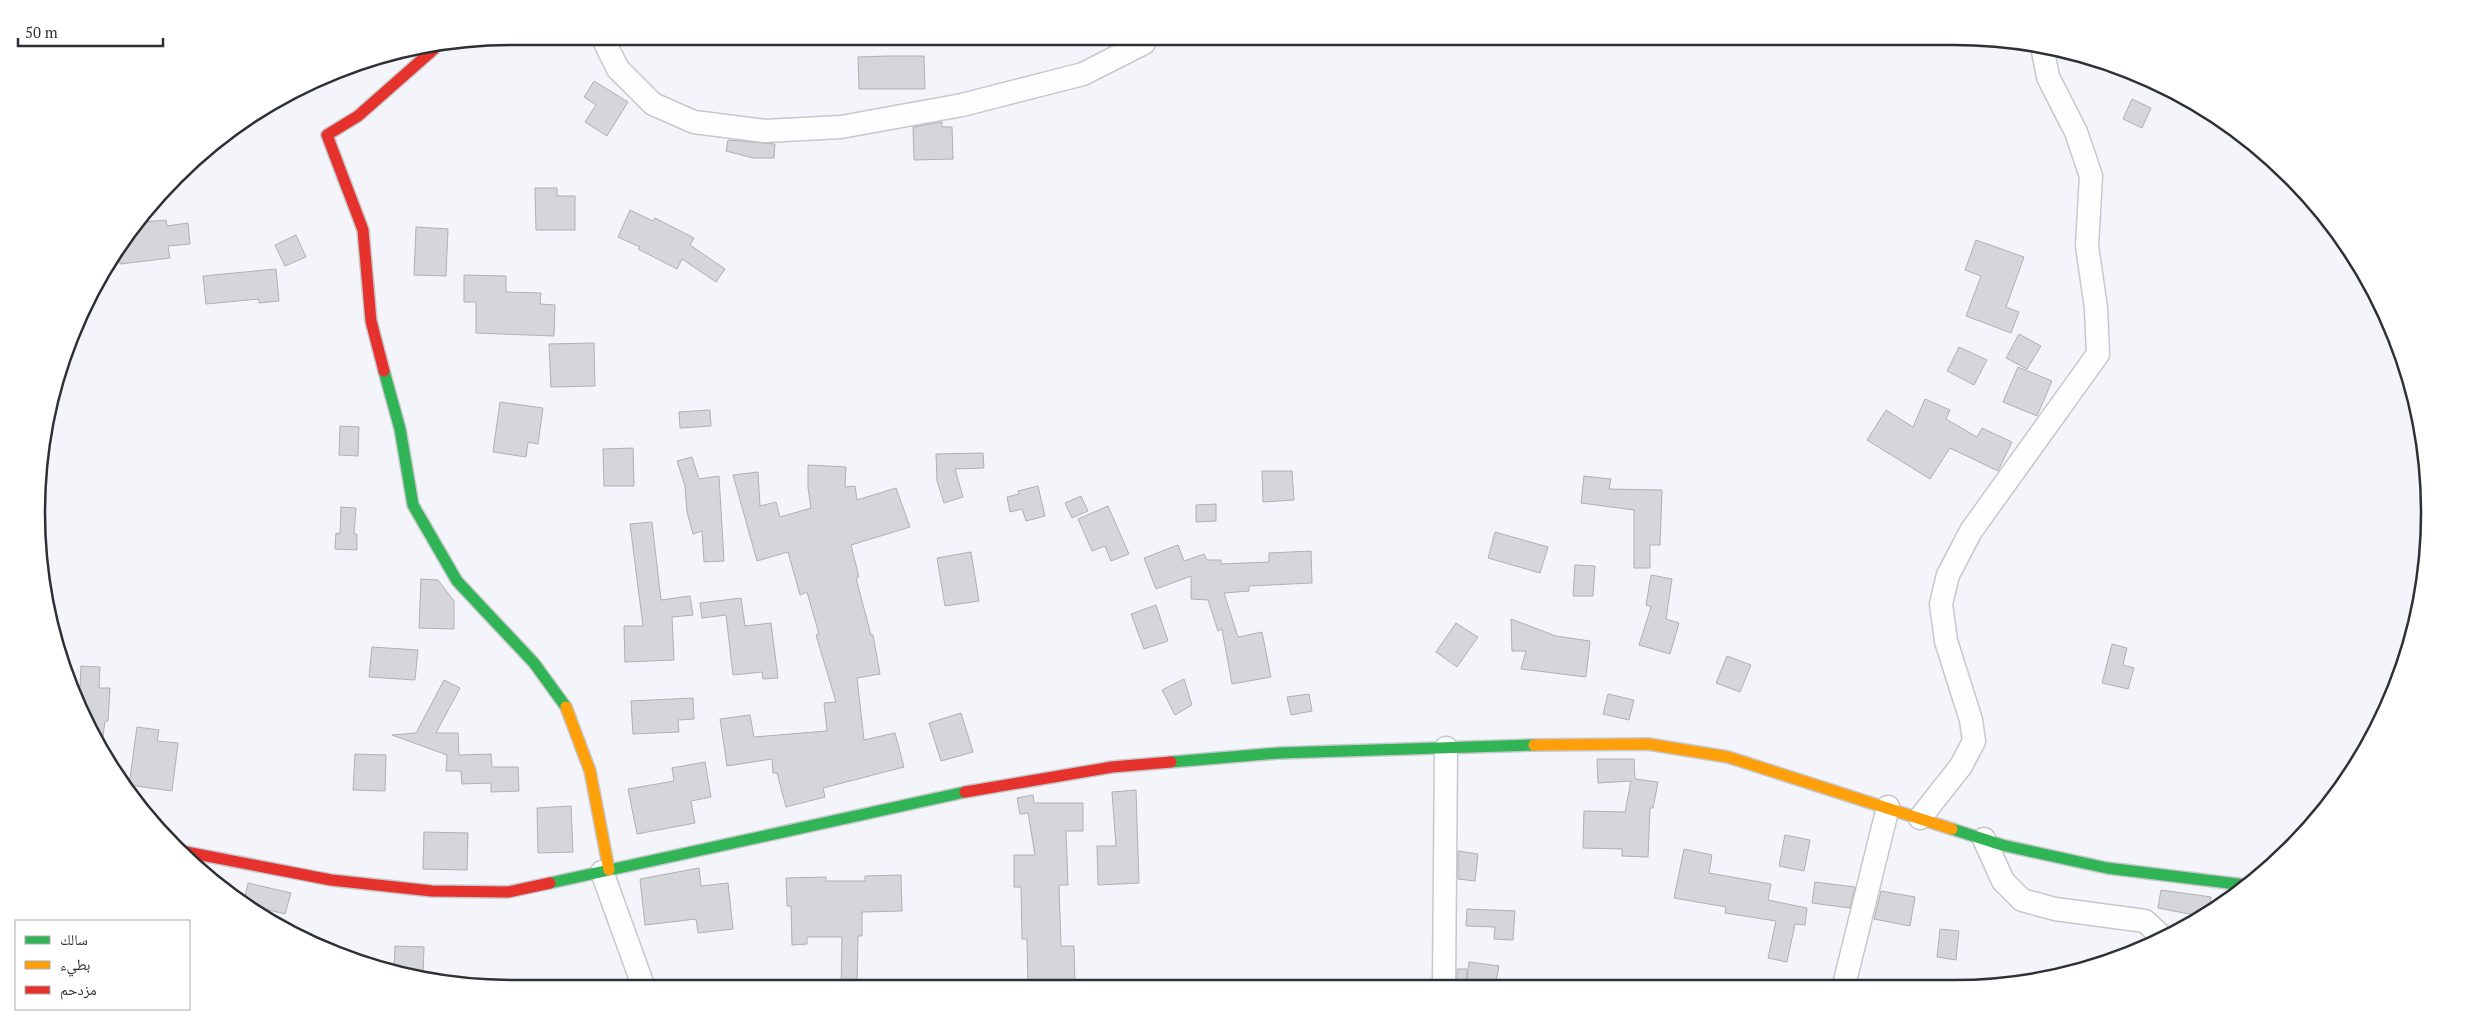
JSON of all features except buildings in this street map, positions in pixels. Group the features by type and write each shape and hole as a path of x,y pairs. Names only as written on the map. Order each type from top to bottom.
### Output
{"main road":[{"path":"430,52 358,116 327,135 363,230 371,320 400,429 413,506 457,581 534,663 569,710 590,771 606,871"},
{"path":"196,856 331,880 432,891 508,892 811,824 999,785 1112,767 1279,753 1595,743 1648,744 1728,757 2002,845 2107,868 2236,885"}],"street":[{"path":"606,45 618,69 653,104 694,122 765,131 842,127 962,105 1083,74 1140,45"},
{"path":"1920,818 1962,766 1974,740 1971,720 1946,640 1941,604 1948,575 1971,530 2098,354 2096,308 2087,246 2091,176 2076,132 2048,77 2044,54"},
{"path":"1444,980 1446,748"},
{"path":"1845,980 1888,808"},
{"path":"1984,839 2003,881 2022,900 2055,909 2144,921 2158,933"},
{"path":"606,871 641,980"}],"traffic: fast":[{"path":"384,371 400,429 413,505 457,581 534,663 566,707"},
{"path":"1171,762 1279,753 1534,745"},
{"path":"550,883 965,792"},
{"path":"1952,829 2002,845 2107,868 2237,884"}],"traffic: slow":[{"path":"566,707 590,771 609,870"},
{"path":"1534,745 1648,744 1728,757 1952,829"}],"traffic: jam":[{"path":"384,371 371,321 363,230 327,135 358,116 430,52"},
{"path":"965,792 1112,767 1171,762"},
{"path":"193,853 331,880 432,891 508,892 550,883"}]}
